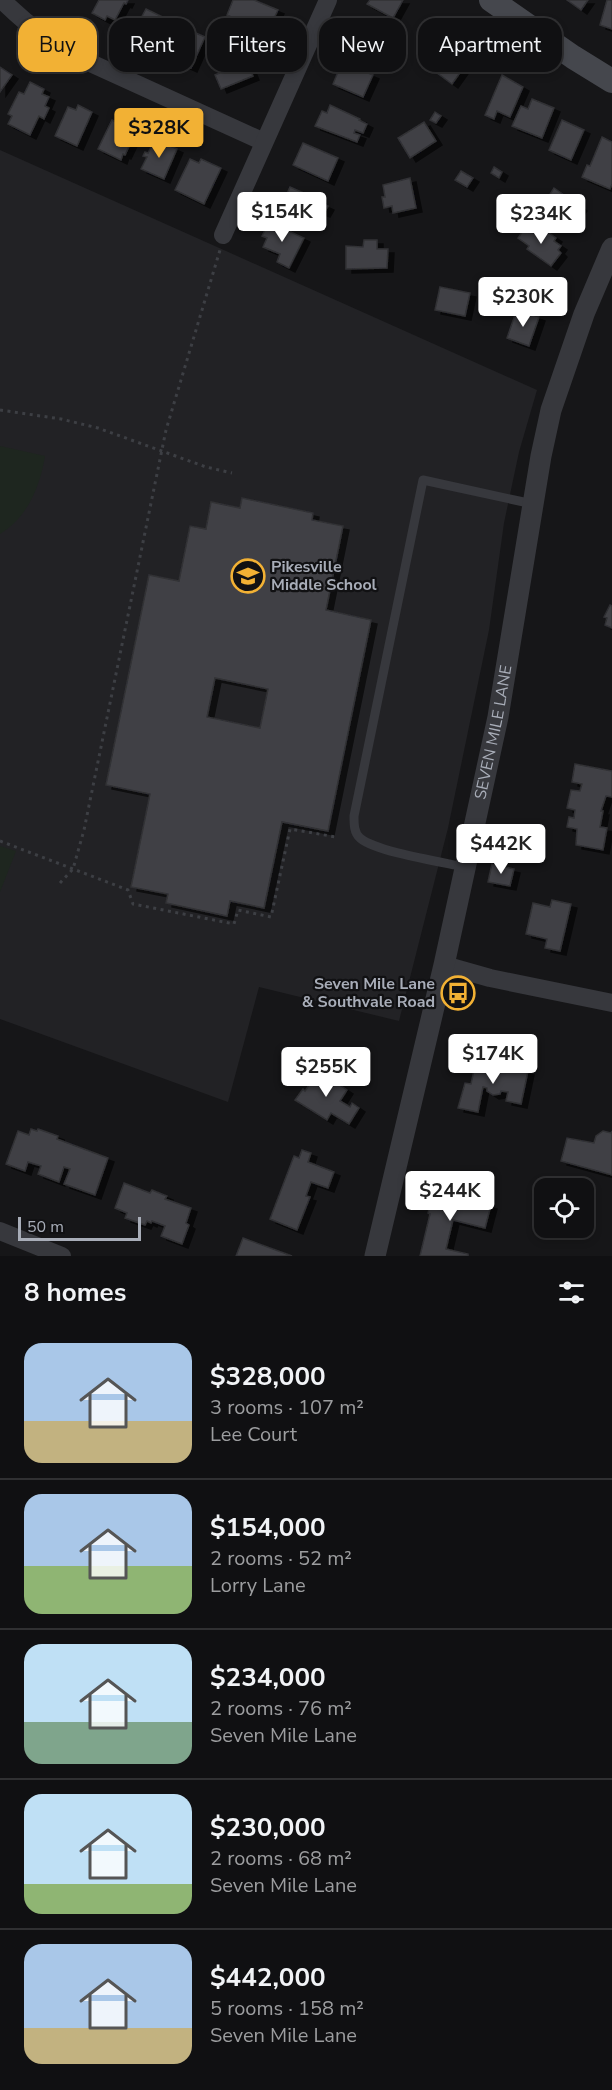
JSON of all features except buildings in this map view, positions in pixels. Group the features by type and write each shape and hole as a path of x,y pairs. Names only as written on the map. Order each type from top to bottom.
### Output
{"main road":[{"path":"491,0 612,81"}],"street":[{"path":"2,0 34,30 59,47 264,142"},
{"path":"223,235 328,0"},
{"name":"SEVEN MILE LANE","path":"375,1256 444,965 498,717 551,410 584,314 612,248"},
{"path":"444,965 490,978 612,1004"},
{"path":"0,1231 62,1256"}],"lane":[{"path":"465,867 377,847 358,837 354,816 423,480 533,504"}],"path":[{"path":"60,883 73,869 84,830 166,430 216,267 223,235"},
{"path":"0,410 61,419 98,428 161,452 232,473"},
{"path":"0,841 128,890 133,904 234,924 238,909 271,917 290,829 336,837"}],"shaded area":[{"name":"Pikesville Middle School","path":"0,150 537,390 519,452 504,523 489,630 448,828 399,1021 259,987 228,1102 0,1019"},
{"path":"0,446 45,456 40,478 31,500 18,519 0,534"},
{"path":"0,846 16,851 0,892"}],"place":[{"name":"Pikesville Middle School","path":"248,576"},
{"name":"Seven Mile Lane & Southvale Road","path":"458,993"}]}
